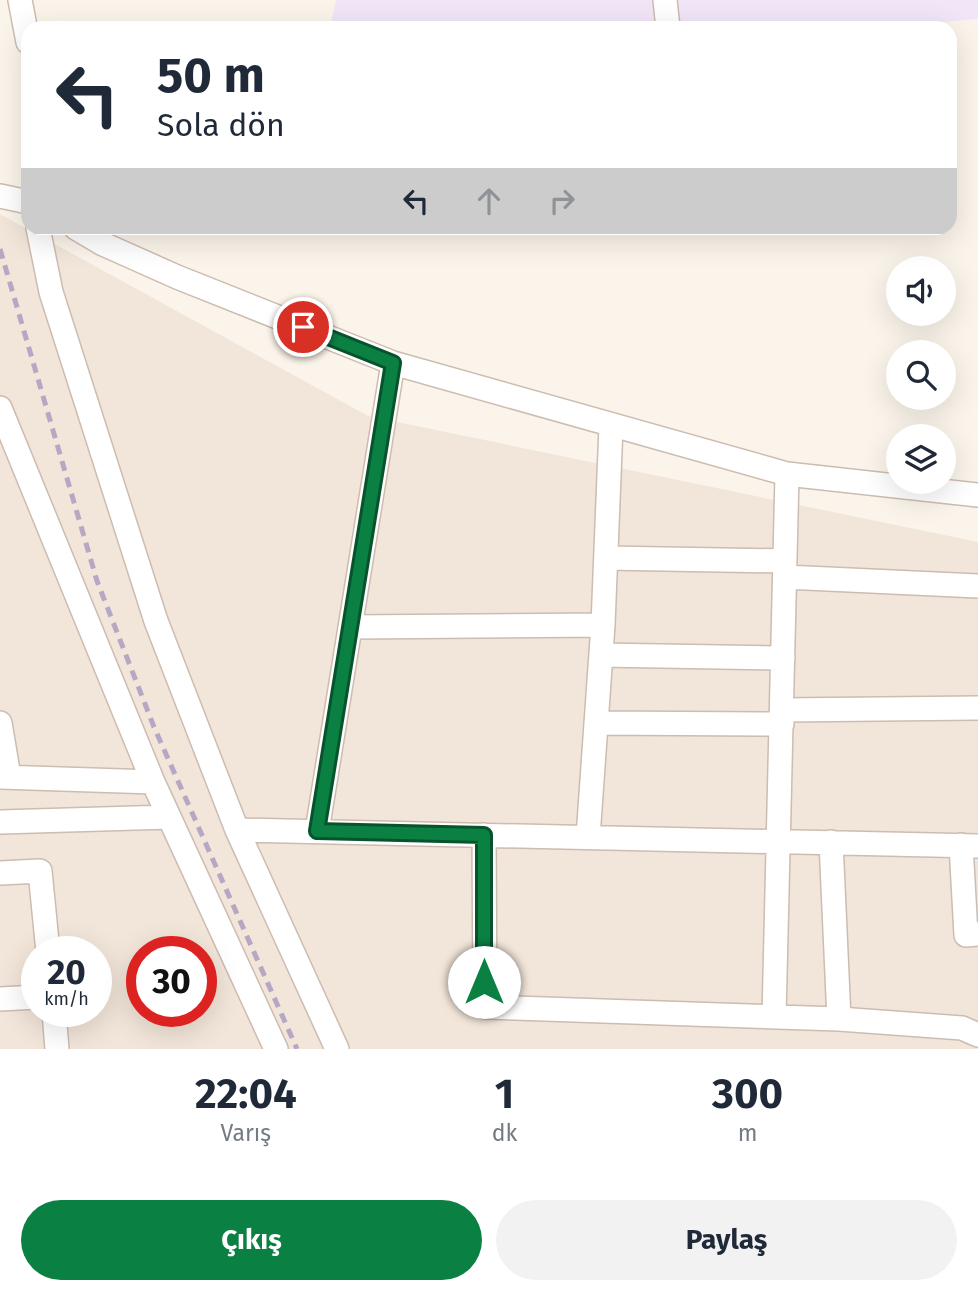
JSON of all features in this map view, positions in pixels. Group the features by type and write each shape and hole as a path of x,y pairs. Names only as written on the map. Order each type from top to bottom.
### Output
{"street":[{"path":"20,0 24,21"},
{"path":"665,0 667,21"},
{"path":"0,196 21,200"},
{"path":"39,235 51,292 134,558 237,830 337,1049"},
{"path":"88,235 177,277 393,363 787,474 978,495"},
{"path":"317,831 393,363"},
{"path":"0,408 153,782 276,1049"},
{"path":"588,837 603,625 611,426"},
{"path":"774,1017 787,474"},
{"path":"606,558 785,569 978,586"},
{"path":"351,627 603,625"},
{"path":"601,655 783,658"},
{"path":"596,723 978,708"},
{"path":"0,723 4,777 153,782"},
{"path":"0,822 169,817"},
{"path":"237,830 970,845 966,935 978,934"},
{"path":"484,835 485,1007 839,1019 962,1028 978,1035"},
{"path":"831,842 839,1019"},
{"path":"0,873 40,871 46,936"},
{"path":"0,999 21,998"},
{"path":"55,1027 57,1049"}],"shaded area":[{"path":"336,0 978,0 978,19 955,21 332,21"},
{"path":"0,214 21,226 21,235 38,235 368,416 978,542 978,1049 0,1049"}],"railway":[{"path":"0,249 97,581 154,727 297,1049"}],"route":[{"path":"303,327 393,363 317,831 484,835 484,982"}]}
